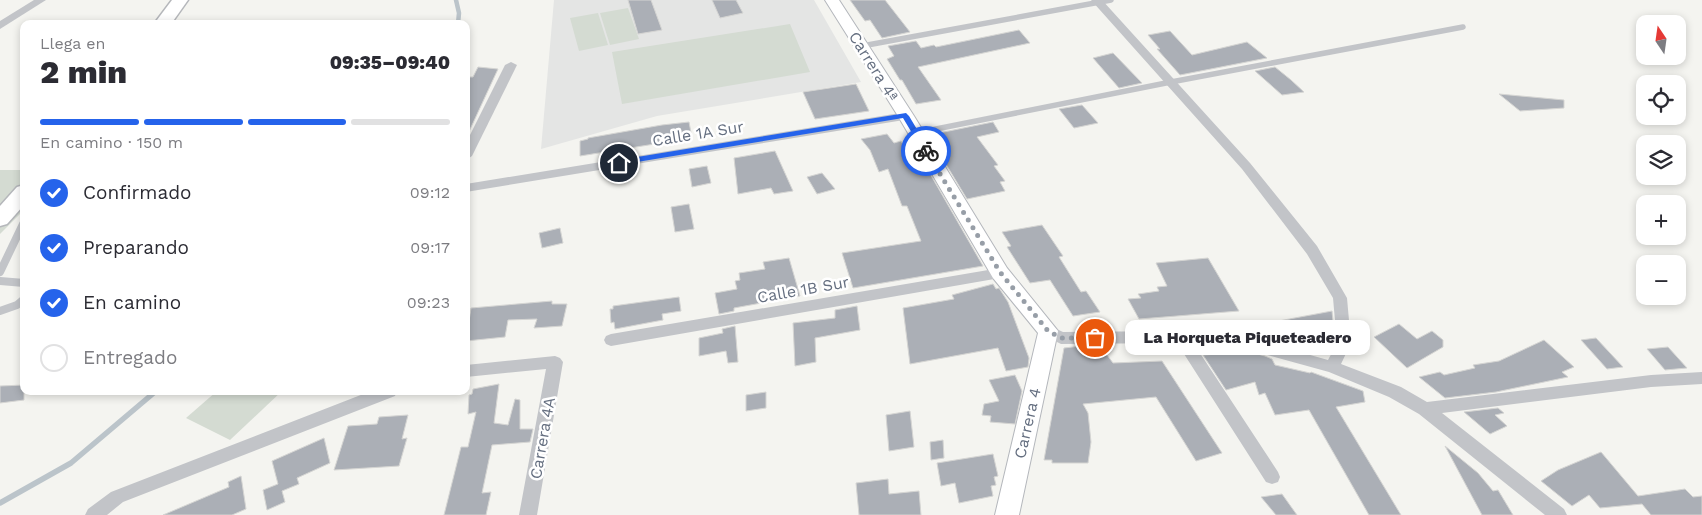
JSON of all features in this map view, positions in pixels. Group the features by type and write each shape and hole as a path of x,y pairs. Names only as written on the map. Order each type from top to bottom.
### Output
{"main road":[{"path":"165,20 180,0"},
{"path":"0,219 20,196"}],"street":[{"path":"0,26 41,0"},
{"name":"Carrera 4ª","path":"832,0 906,116 1000,272 1048,331"},
{"path":"1097,1 1252,174 1312,250 1340,298 1344,342 1332,367"},
{"path":"470,148 511,65"},
{"name":"Calle 1A Sur","path":"470,187 906,116"},
{"name":"Calle 1B Sur","path":"611,340 1000,272"},
{"path":"1048,331 1061,338 1181,337 1249,344 1332,367 1395,392 1425,408 1558,515"},
{"name":"Carrera 4","path":"1007,515 1048,331"},
{"path":"1181,337 1272,476"},
{"name":"Carrera 4A","path":"470,371 555,362 528,515"},
{"path":"1425,408 1651,381 1702,378"},
{"path":"94,515 117,497 379,395"}],"lane":[{"path":"862,46 1097,1 1111,0"},
{"path":"915,133 1463,27"},
{"path":"0,272 20,230"},
{"path":"0,281 20,284"},
{"path":"0,311 20,303"}],"shaded area":[{"path":"554,0 814,0 861,82 657,116 541,149"},
{"path":"628,8 639,39 610,45 600,13"},
{"path":"598,13 608,45 579,51 570,18"},
{"path":"790,24 810,72 622,104 612,52"},
{"path":"0,170 20,170 20,214 0,234"},
{"path":"212,395 278,395 230,440 186,418"}],"building":[{"path":"628,0 651,0 662,30 638,34"},
{"path":"712,0 736,0 743,13 720,18"},
{"path":"850,0 885,0 910,32 882,38 870,20 865,21"},
{"path":"1019,30 1030,43 918,67 941,100 916,104 887,59 894,56 888,46 916,41 921,48 934,45 936,47"},
{"path":"1170,31 1192,55 1247,42 1267,58 1180,75 1157,49 1160,49 1148,35"},
{"path":"1113,53 1142,83 1119,88 1093,58"},
{"path":"478,67 498,69 470,129 470,77 473,77"},
{"path":"1275,67 1304,92 1282,95 1255,71"},
{"path":"856,84 869,111 815,119 803,92"},
{"path":"1499,94 1564,100 1564,108 1520,111"},
{"path":"1082,105 1098,123 1074,128 1059,109"},
{"path":"689,122 692,138 580,156 580,141 588,138"},
{"path":"993,122 999,132 977,137 998,165 994,166 1005,181 1000,182 1005,191 967,199 936,145 944,143 939,133"},
{"path":"887,134 894,143 901,141 916,167 925,165 983,266 853,288 842,253 921,241 907,206 902,206 888,169 879,172 870,150 861,139"},
{"path":"775,151 793,191 774,194 771,188 738,194 734,158"},
{"path":"707,166 711,183 692,187 689,169"},
{"path":"822,173 835,189 817,194 807,177"},
{"path":"689,204 694,229 675,232 671,207"},
{"path":"1042,225 1063,256 1059,257 1081,292 1086,291 1100,312 1073,316 1050,280 1030,283 1007,247 1011,246 1002,232"},
{"path":"560,228 563,243 542,248 539,233"},
{"path":"789,258 800,296 734,308 734,311 719,314 715,293 737,289 735,281 740,280 739,273 765,269 763,262"},
{"path":"1208,258 1239,311 1139,319 1128,299 1141,298 1138,294 1159,291 1157,287 1167,286 1156,263"},
{"path":"993,284 996,289 999,288 1008,302 1029,358 1028,367 1006,371 998,348 910,364 903,308 954,299 952,295"},
{"path":"679,297 681,311 662,314 663,320 615,329 614,322 611,323 610,309 613,309 613,306"},
{"path":"552,301 552,304 567,304 562,326 534,328 537,319 508,320 505,337 470,341 471,308"},
{"path":"857,306 860,330 815,338 816,362 795,366 793,323 835,318 835,310"},
{"path":"1332,311 1335,343 1332,349 1270,334 1268,323"},
{"path":"1399,324 1417,339 1432,331 1443,340 1443,347 1407,368 1374,337"},
{"path":"735,326 738,362 728,363 726,351 699,356 699,338 723,333 722,329"},
{"path":"1596,338 1623,367 1607,369 1581,340"},
{"path":"1544,340 1574,367 1562,372 1568,377 1496,392 1445,398 1419,377 1440,372 1444,375 1475,368 1473,365 1499,361"},
{"path":"1081,346 1083,349 1104,351 1113,363 1162,361 1222,453 1196,461 1156,397 1083,404 1088,413 1091,442 1088,463 1052,463 1052,460 1044,460 1064,348"},
{"path":"1668,347 1687,368 1665,370 1647,349"},
{"path":"1234,351 1250,352 1265,356 1272,359 1275,365 1311,372 1363,391 1365,402 1336,407 1401,515 1369,515 1309,410 1275,415 1265,393 1259,395 1255,382 1226,390 1203,355 1235,353"},
{"path":"1015,375 1022,391 1015,424 990,422 991,416 982,415 984,404 999,401 989,380"},
{"path":"499,384 494,423 508,425 515,399 520,400 520,429 533,429 530,442 492,445 482,493 491,492 486,515 444,515 461,447 468,447 476,412 468,414 469,395 472,394 473,389"},
{"path":"20,385 20,395 24,395 24,400 0,403 0,386"},
{"path":"766,392 766,408 746,411 746,395"},
{"path":"1498,408 1504,413 1495,415 1507,426 1490,434 1464,412"},
{"path":"910,411 914,447 889,451 886,415"},
{"path":"408,415 402,439 407,438 399,466 334,470 348,426 377,424 379,417"},
{"path":"324,438 330,463 297,478 299,484 282,491 285,502 267,510 263,490 278,484 272,461"},
{"path":"943,440 944,458 931,460 930,442"},
{"path":"1445,446 1478,473 1493,491 1498,490 1513,515 1482,515"},
{"path":"1601,452 1638,496 1685,489 1693,497 1702,496 1702,515 1651,515 1642,504 1600,508 1589,495 1572,506 1541,481 1558,470"},
{"path":"993,454 998,476 994,477 996,485 991,486 993,496 959,503 955,483 941,486 937,463"},
{"path":"241,476 246,509 232,515 163,515 229,487 228,482"},
{"path":"888,479 889,494 919,491 921,515 859,515 856,483"},
{"path":"1282,494 1297,515 1276,515 1261,497"}],"waterway":[{"path":"456,0 458,20"},
{"path":"0,503 71,463 151,395"}],"way so far":[{"path":"926,151 1000,272 1048,331 1061,338 1095,338"}],"place":[{"name":"La Horqueta Piqueteadero","path":"1095,338"}],"route":[{"path":"619,163 906,116 926,151"}]}
